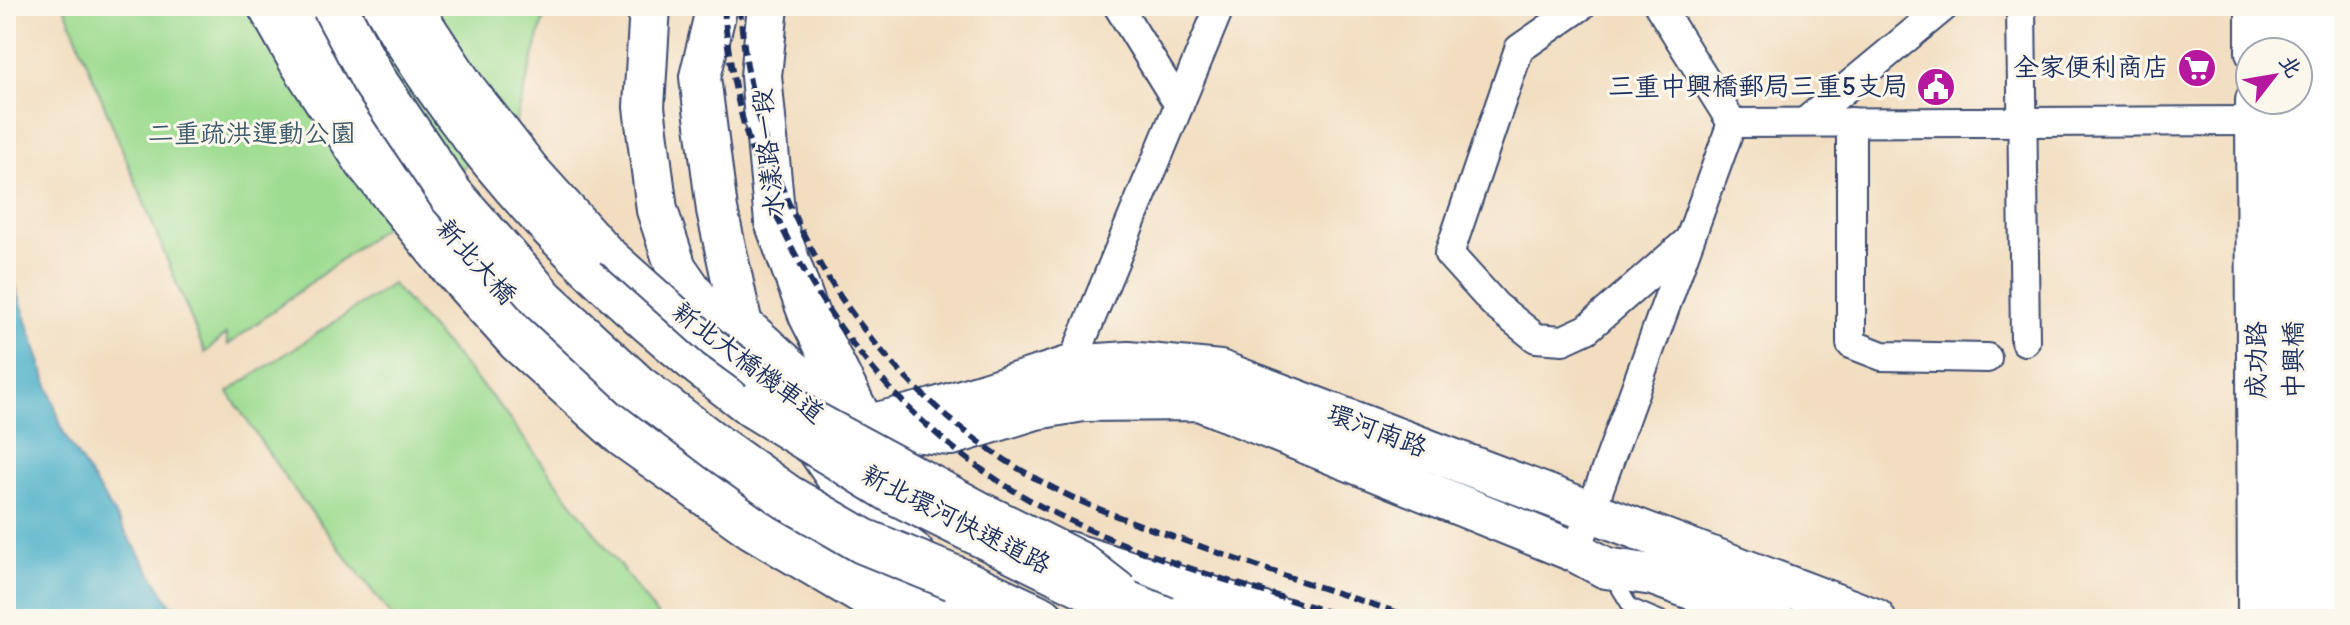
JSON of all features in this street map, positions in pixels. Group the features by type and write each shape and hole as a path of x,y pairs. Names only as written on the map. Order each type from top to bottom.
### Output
{"highway":[{"name":"新北大橋","path":"294,6 333,76 411,189 492,282 569,360 639,420 710,472 852,562 983,619"},
{"path":"334,6 373,79 451,195 544,301 636,386 787,497 863,541 954,578 1042,619"},
{"path":"354,6 388,72 464,179 557,286 646,370 732,434 954,578"},
{"name":"新北環河快速道路","path":"386,6 470,134 550,227 631,307 684,353 754,406 893,491 1096,591 1163,619"}],"street":[{"path":"261,6 292,61 361,167 442,267 513,346 620,442 749,534 896,619"},
{"name":"新北大橋機車道","path":"418,6 470,85 535,168 610,251 713,343 808,412 1083,557 1163,619"},
{"path":"650,6 644,107 657,210 676,268 706,311 742,325 800,377 865,426 985,527 1283,619"},
{"path":"717,6 700,77 717,210 742,325 779,392 860,512 986,607 1012,619"},
{"name":"水漾路一段","path":"768,6 761,76 775,222 809,315 865,426"},
{"path":"1118,6 1179,105"},
{"path":"1071,366 1220,6"},
{"path":"1581,6 1519,49 1449,254 1496,306 1536,338 1563,340 1587,329 1689,240"},
{"path":"1659,6 1732,123"},
{"path":"1805,122 1945,6"},
{"path":"2021,6 2025,341"},
{"path":"2272,36 2299,9"},
{"path":"2295,36 2299,9"},
{"name":"中興橋","path":"2299,9 2333,619"},
{"path":"1732,123 2023,121 2234,111"},
{"name":"成功路","path":"2256,116 2258,619"},
{"name":"中興橋","path":"2293,116 2295,619"},
{"path":"1851,122 1851,344 1882,356 1987,358"},
{"path":"1698,619 1643,594 1591,560 1590,511 1732,123"},
{"name":"環河南路","path":"865,426 933,409 1071,366 1128,362 1220,371 1875,619"},
{"name":"環河南路","path":"865,426 952,435 1036,409 1083,401 1199,400 1591,560 1653,575 1774,619"}],"lane":[{"path":"1591,560 1630,606 1661,619"}],"green space":[{"name":"二重疏洪運動公園","path":"64,6 547,6 514,129 228,345 226,334 205,353"},
{"path":"392,284 497,403 660,619 394,619 286,479 228,392"}],"water":[{"path":"6,257 64,434 180,619 6,619"}],"railway":[{"path":"724,6 734,84 755,160 785,233 823,302 870,366 925,423 986,473 1089,530 1200,572 1351,619"},
{"path":"740,6 750,81 769,153 798,222 834,288 879,348 930,402 989,449 1053,488 1087,504 1250,564 1418,619"}],"place":[{"name":"全家便利商店","path":"2197,68"},
{"name":"三重中興橋郵局三重5支局","path":"1936,87"}]}
